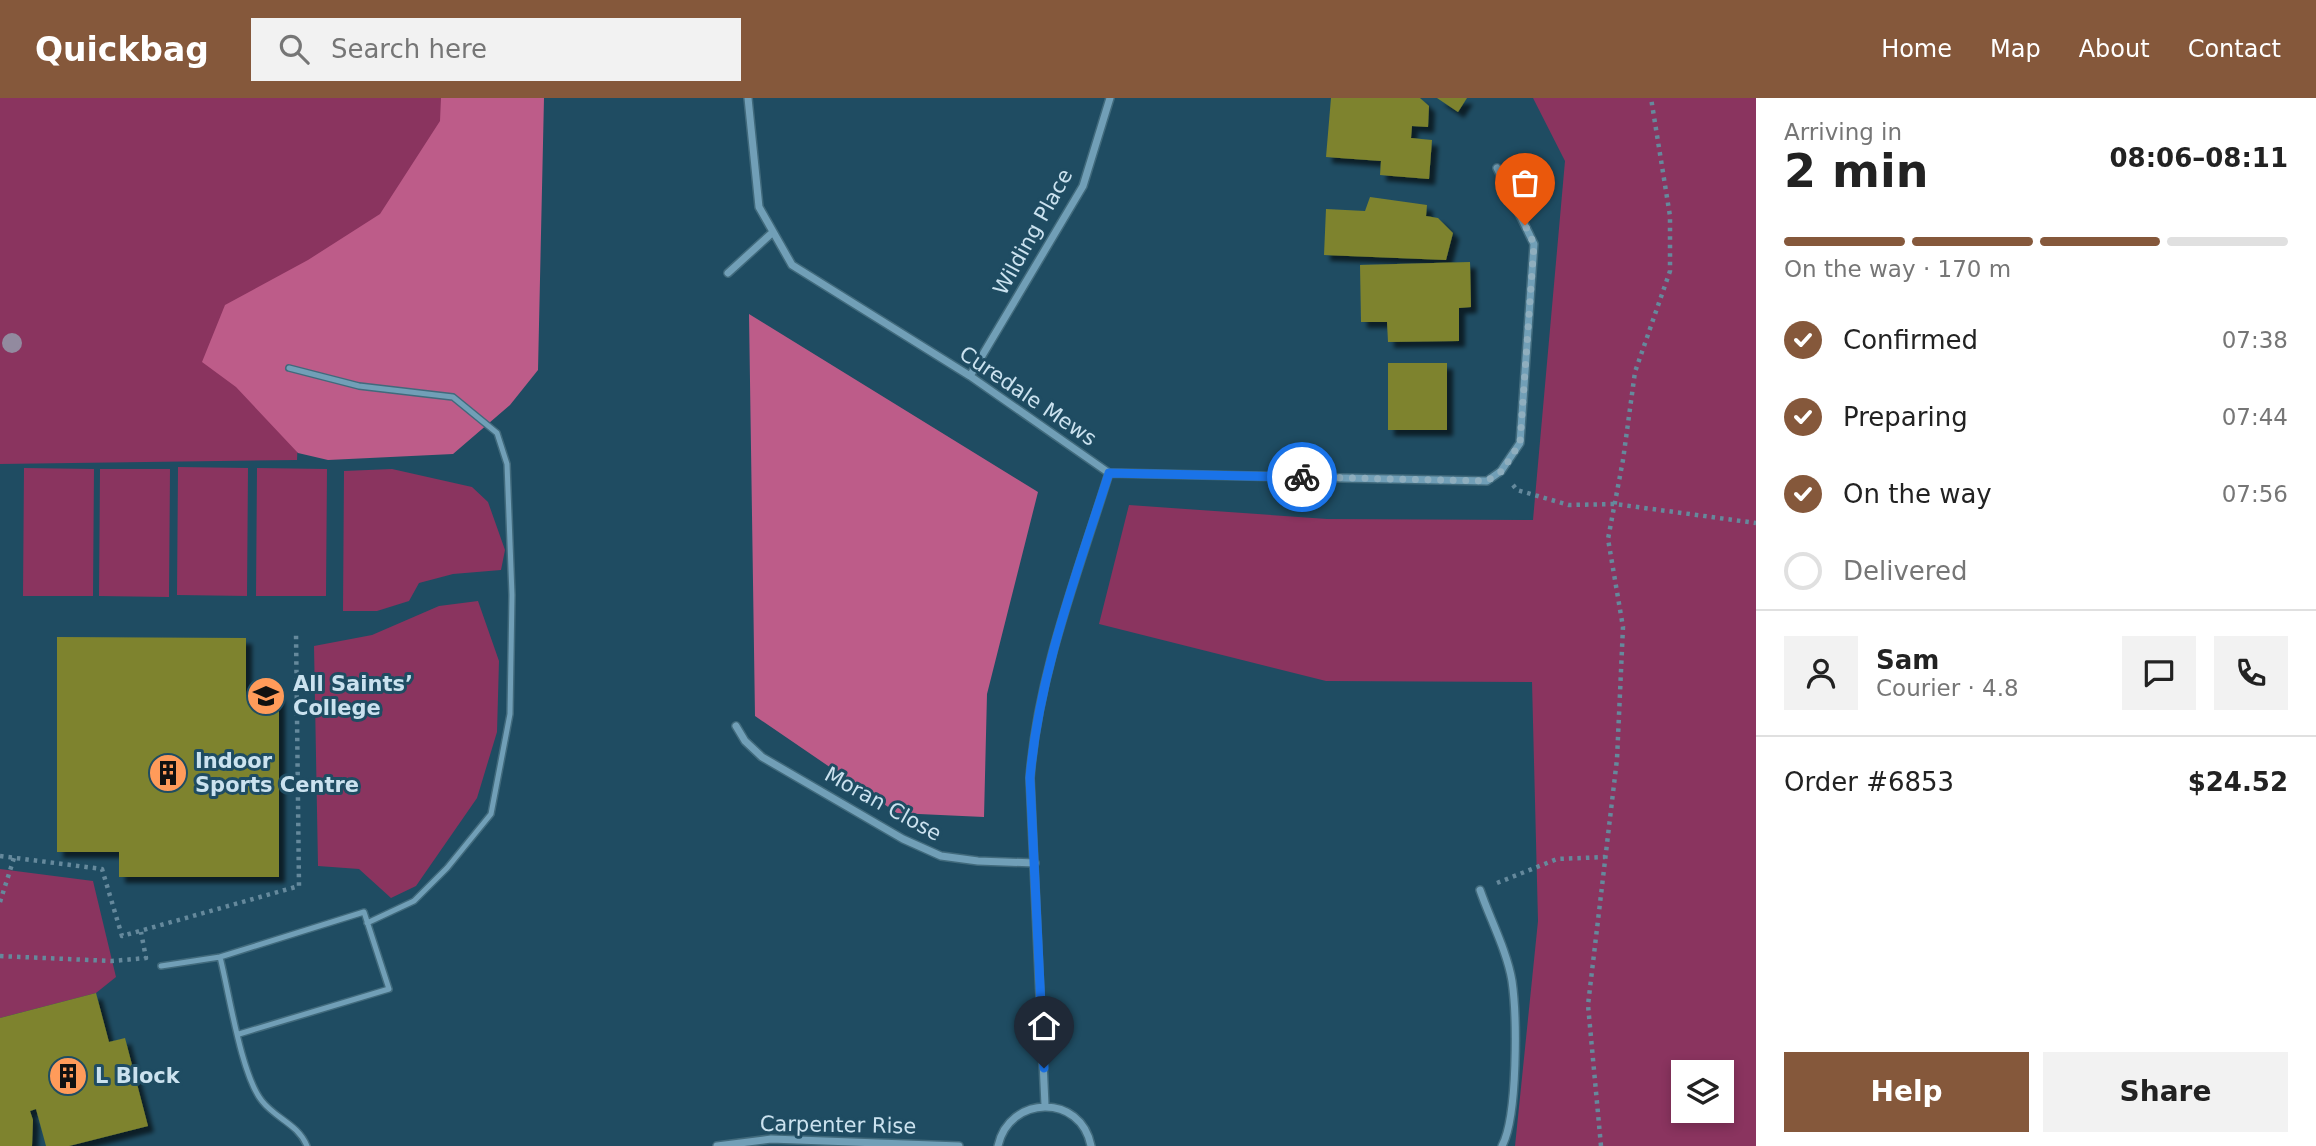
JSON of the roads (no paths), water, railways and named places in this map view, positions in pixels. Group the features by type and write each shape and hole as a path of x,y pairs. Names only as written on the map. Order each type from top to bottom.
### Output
{"street":[{"name":"Curedale Mews","path":"748,98 759,207 792,265 970,376 1109,473 1487,481 1502,471 1520,443 1534,244 1497,168"},
{"name":"Wilding Place","path":"970,376 1083,186 1110,98"},
{"path":"728,273 773,232"},
{"path":"1045,1105 1030,778 1046,675 1109,473"},
{"name":"Moran Close","path":"736,726 745,741 762,757 904,839 941,856 978,862 1035,863"},
{"path":"1480,890 1512,980 1514,1068 1510,1113 1502,1146"},
{"path":"998,1146 1007,1123 1018,1114 1045,1105 1060,1108 1074,1116 1084,1128 1091,1146"},
{"name":"Carpenter Rise","path":"717,1146 771,1139 959,1146"}],"lane":[{"path":"289,368 359,386 453,397 497,433 507,464 512,595 510,714 491,814 447,868 414,901 367,923"},
{"path":"162,966 220,957 364,912 389,989 239,1034"},
{"path":"220,957 248,1070 262,1101 302,1133 307,1146"}],"place":[{"name":"All Saints’ College","path":"266,696"},
{"name":"Indoor Sports Centre","path":"168,773"},
{"name":"L Block","path":"68,1076"}]}
